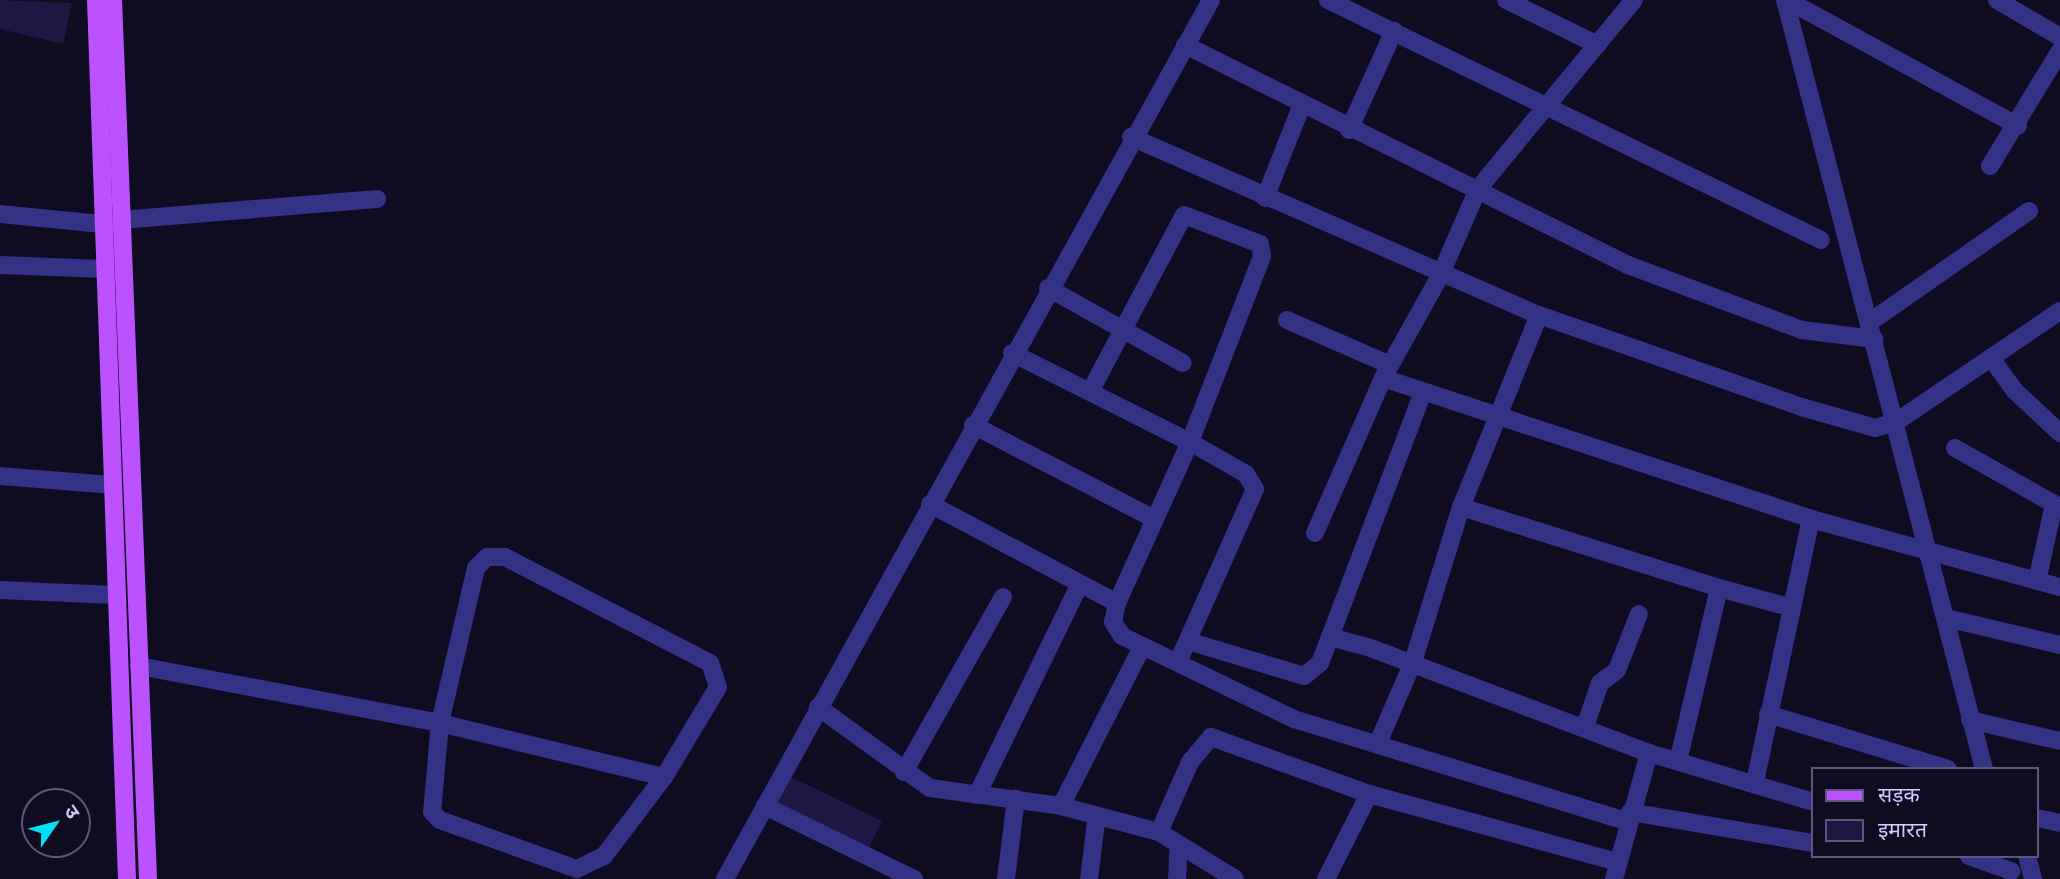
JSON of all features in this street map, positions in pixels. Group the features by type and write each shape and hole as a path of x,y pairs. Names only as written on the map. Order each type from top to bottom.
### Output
{"main road":[{"path":"96,0 111,485 127,879"},
{"path":"113,0 148,879"}],"street":[{"path":"725,879 1131,137 1211,0"},
{"path":"1328,0 1821,240"},
{"path":"1506,0 1598,45"},
{"path":"1786,0 2018,126"},
{"path":"1786,0 1886,425 1946,618 1983,767"},
{"path":"1997,0 2060,37"},
{"path":"1315,533 1386,371 1440,276 1478,189 1598,45 1626,3"},
{"path":"1349,130 1394,31"},
{"path":"1185,45 1301,107 1478,189 1628,265 1723,304 1865,335 2029,211"},
{"path":"1990,166 2018,126 2060,51"},
{"path":"1265,198 1301,107"},
{"path":"1131,137 1440,276 1539,315 1886,425"},
{"path":"121,220 377,199"},
{"path":"0,214 102,224"},
{"path":"1090,392 1121,327 1184,215 1260,244 1262,256 1190,442 1117,603 1116,630 1142,647 1294,719 1377,745 1629,817 1812,843"},
{"path":"0,265 104,269"},
{"path":"1048,288 1183,363"},
{"path":"1886,425 2060,311"},
{"path":"1377,745 1413,662 1461,507 1539,315"},
{"path":"1287,320 1423,392 1497,414 1811,519 2060,587"},
{"path":"1012,353 1190,442 1246,474 1255,489 1178,662"},
{"path":"1991,358 2015,391 2060,433"},
{"path":"1188,641 1304,676 1320,663 1423,392"},
{"path":"973,425 1154,519"},
{"path":"1955,448 2054,504 2036,581"},
{"path":"0,476 111,485"},
{"path":"930,504 1117,603"},
{"path":"1461,507 1719,588 1790,607"},
{"path":"1755,782 1790,607 1811,519"},
{"path":"487,557 505,557 710,663 718,687 664,777 604,856 589,866 566,866 440,820 432,812 440,723 476,568 487,557"},
{"path":"977,795 1080,584"},
{"path":"1678,761 1719,588"},
{"path":"0,590 115,595"},
{"path":"904,772 1003,597"},
{"path":"1585,727 1600,683 1617,670 1639,614"},
{"path":"1946,618 2060,645"},
{"path":"1330,637 1413,662 1649,752 1755,782 1812,802"},
{"path":"1061,806 1142,647"},
{"path":"139,666 440,723 664,777"},
{"path":"818,708 930,788 1061,806 1159,832 1235,879"},
{"path":"1768,714 1941,767"},
{"path":"1970,720 2060,741"},
{"path":"1159,832 1190,762 1211,737 1369,794 1616,871 1649,752"},
{"path":"1326,879 1369,794"},
{"path":"1006,879 1016,799"},
{"path":"765,806 914,879"},
{"path":"1088,879 1097,815"},
{"path":"2039,818 2060,822"},
{"path":"1177,879 1179,845"},
{"path":"1975,858 2011,869"},
{"path":"2027,858 2033,879"}],"building":[{"path":"0,0 72,3 63,44 0,29"},
{"path":"785,774 882,821 867,852 771,804"}]}
